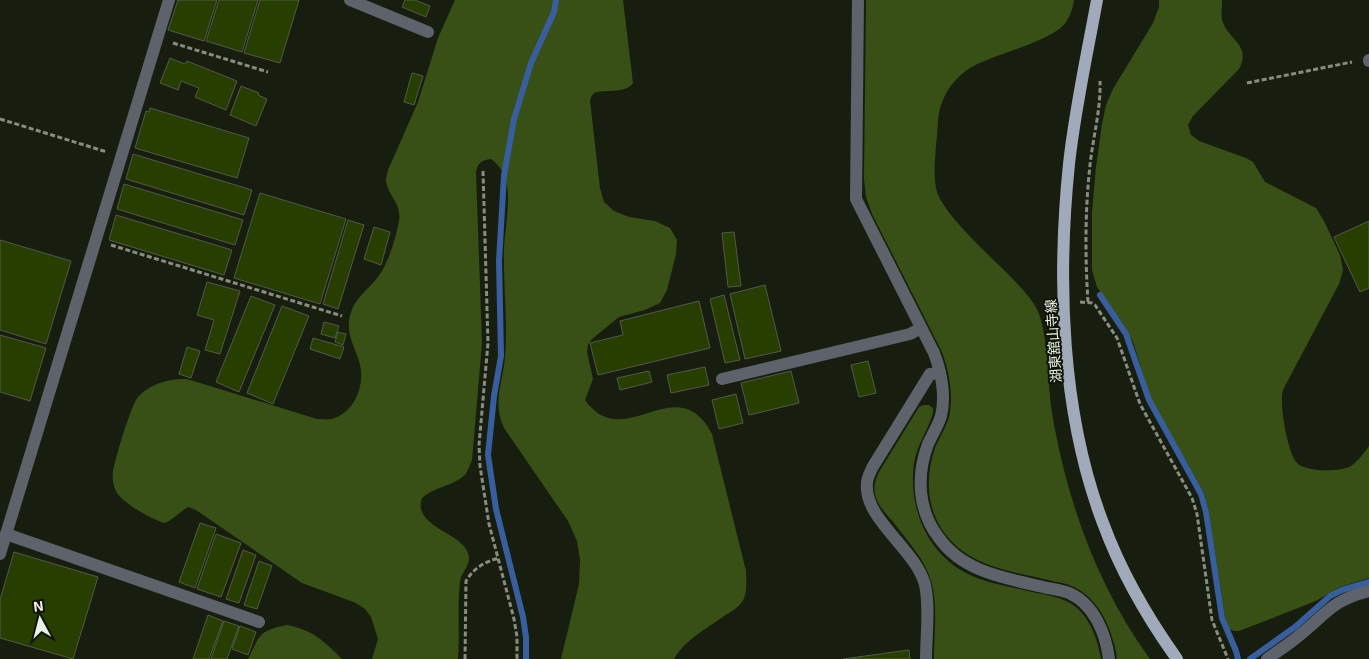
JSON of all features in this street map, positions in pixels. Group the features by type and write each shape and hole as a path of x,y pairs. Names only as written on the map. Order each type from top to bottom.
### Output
{"main road":[{"name":"湖東舘山寺線","path":"1096,0 1070,164 1065,220 1064,303 1072,399 1089,483 1119,563 1139,600 1177,659"}],"street":[{"path":"0,554 169,0"},
{"path":"350,0 428,32"},
{"path":"858,0 856,199 934,352 940,373 941,416 922,462 920,482 922,502 928,521 952,554 969,565 987,573 1070,594 1085,604 1097,620 1109,659"},
{"path":"722,379 910,334 921,328"},
{"path":"926,659 925,586 919,570 910,556 873,510 867,497 866,482 872,468 930,374 940,373"},
{"path":"6,534 259,622"},
{"path":"1267,659 1301,634 1335,604 1351,596 1369,591"}],"path":[{"path":"158,38 268,72"},
{"path":"1247,83 1367,60"},
{"path":"1085,64 1099,66 1100,88 1086,212 1085,262 1088,302"},
{"path":"0,119 122,156"},
{"path":"483,171 488,343 479,455 487,511 514,619 517,637 517,659"},
{"path":"96,241 342,316"},
{"path":"1064,303 1088,302 1095,305 1117,338 1140,404 1192,498 1197,514 1212,620 1228,659"},
{"path":"465,659 466,581 473,570 499,558"}],"green space":[{"path":"455,0 623,0 633,83 625,89 594,93 590,101 600,188 604,202 614,211 629,217 655,221 670,228 677,240 676,254 667,290 660,303 645,310 619,317 592,339 588,345 587,352 593,379 585,400 595,411 610,418 625,419 670,408 685,409 699,416 712,434 746,571 746,591 740,604 690,640 674,659 561,659 579,584 580,560 577,541 568,521 504,428 499,410 499,392 506,344 504,249 508,196 506,180 498,165 491,159 480,162 476,172 482,343 472,460 465,475 455,482 427,494 422,498 421,505 424,516 436,527 459,541 469,557 460,582 458,659 372,659 378,639 371,617 365,609 356,603 302,583 196,510 188,507 165,523 146,515 132,507 117,493 113,482 114,465 131,410 143,392 160,383 187,379 317,419 332,419 346,412 351,406 358,393 361,370 351,340 349,322 351,313 358,300 377,278 388,260 398,227 399,210 387,186 388,170 418,102 438,38"},
{"path":"866,0 1074,0 1069,17 1059,29 1036,41 970,68 952,84 943,99 939,114 935,180 937,192 949,213 969,236 1022,289 1037,309 1045,338 1050,401 1058,446 1076,510 1087,542 1114,602 1150,659 1117,659 1114,642 1105,620 1098,608 1085,594 1068,584 1006,570 980,561 956,546 946,535 934,515 929,493 930,470 935,448 949,417 950,383 941,350 872,214 866,197 864,179"},
{"path":"1159,0 1222,0 1222,20 1229,33 1238,43 1243,54 1239,69 1193,116 1188,125 1191,135 1199,141 1253,162 1265,182 1316,208 1340,255 1343,270 1339,284 1282,393 1284,422 1288,443 1294,459 1298,464 1309,469 1346,468 1354,464 1369,446 1369,578 1340,587 1316,601 1239,631 1229,629 1225,617 1209,512 1204,493 1151,399 1133,342 1097,287 1092,270 1092,212 1096,167 1106,105 1113,89 1153,23 1159,7"},
{"path":"929,405 933,408 933,413 915,456 913,479 917,511 930,540 952,564 966,573 996,584 1056,597 1075,606 1091,627 1101,659 934,659 934,599 928,573 916,551 880,506 874,491 879,472 919,407"},
{"path":"287,625 318,637 342,659 248,659 261,635 270,629"}],"building":[{"path":"178,0 217,0 204,41 168,30"},
{"path":"219,0 258,0 242,52 206,41"},
{"path":"260,0 299,0 280,63 244,53"},
{"path":"405,0 415,0 430,6 426,17 402,7"},
{"path":"170,58 185,64 187,61 237,81 226,110 195,97 199,88 181,81 178,90 160,83"},
{"path":"412,73 423,76 414,105 404,102"},
{"path":"241,86 259,93 258,95 267,99 256,126 230,115"},
{"path":"150,108 249,138 237,178 135,148 146,111 149,112"},
{"path":"133,154 252,190 244,215 126,179"},
{"path":"124,184 243,220 235,245 117,209"},
{"path":"260,193 346,219 320,304 234,278"},
{"path":"116,215 232,250 224,275 109,240"},
{"path":"348,220 364,225 338,309 323,304"},
{"path":"1369,221 1369,288 1360,292 1334,237"},
{"path":"374,227 390,232 381,265 364,259"},
{"path":"734,232 741,286 728,287 722,233"},
{"path":"0,240 71,261 46,344 0,330"},
{"path":"207,282 240,291 220,354 205,350 214,320 197,315"},
{"path":"765,285 781,351 745,359 730,294"},
{"path":"724,295 740,360 725,363 710,299"},
{"path":"251,296 275,305 239,392 216,382"},
{"path":"699,301 710,348 598,375 590,343 623,335 620,321"},
{"path":"282,306 309,316 273,404 247,393"},
{"path":"324,322 339,326 335,338 321,334"},
{"path":"338,332 346,334 343,345 335,342"},
{"path":"0,335 46,348 30,401 0,392"},
{"path":"313,338 344,347 340,359 310,349"},
{"path":"187,347 200,351 191,378 179,374"},
{"path":"868,361 876,393 859,397 851,365"},
{"path":"705,367 709,385 671,393 667,375"},
{"path":"649,371 652,382 620,390 617,378"},
{"path":"791,371 799,403 749,415 741,383"},
{"path":"736,394 743,423 719,429 712,400"},
{"path":"200,523 216,528 195,588 179,582"},
{"path":"216,534 241,543 221,597 197,589"},
{"path":"243,550 256,555 239,603 226,599"},
{"path":"14,552 98,577 73,659 0,638 0,600"},
{"path":"259,561 272,566 257,609 244,605"},
{"path":"208,615 223,621 209,659 193,659"},
{"path":"224,621 239,626 227,659 211,659"},
{"path":"240,626 256,632 248,655 232,649"},
{"path":"909,650 910,659 843,659"}],"waterway":[{"path":"526,659 526,637 523,617 496,509 488,455 494,396 501,356 499,261 504,175 514,119 531,63 554,12 556,0"},
{"path":"1100,295 1126,334 1149,400 1201,494 1206,512 1222,618 1238,659"},
{"path":"1250,659 1295,627 1330,596 1342,590 1369,582"}]}
